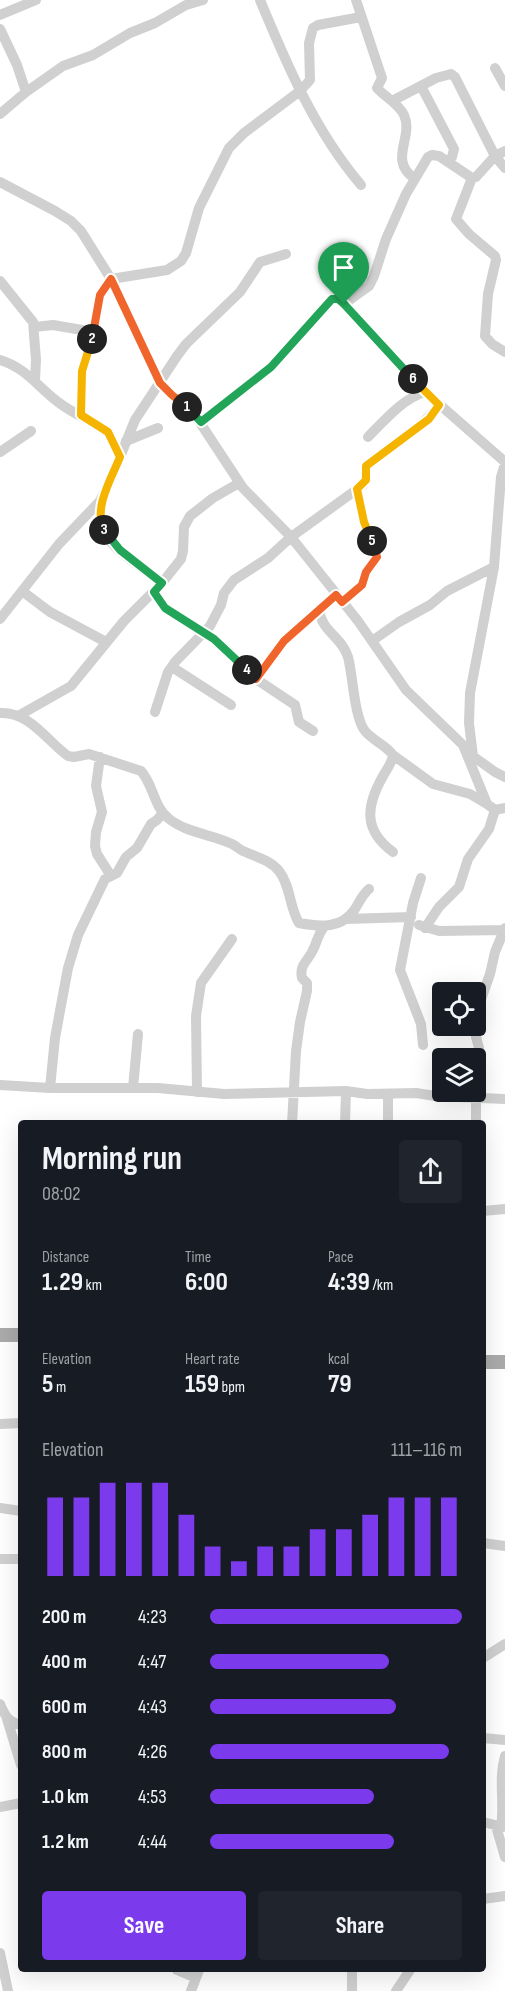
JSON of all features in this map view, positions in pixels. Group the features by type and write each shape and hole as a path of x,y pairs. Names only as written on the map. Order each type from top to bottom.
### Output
{"main road":[{"path":"0,1335 18,1335"},
{"path":"486,1362 505,1362"}],"street":[{"path":"0,15 36,0"},
{"path":"0,114 63,66 93,55 130,33 156,23 186,5 203,0"},
{"path":"260,0 300,91 329,142 361,185"},
{"path":"356,0 382,78 377,88 405,116 403,163 405,170 414,178"},
{"path":"81,415 82,371 94,332 100,295 111,279 167,270 181,261 186,253 199,208 229,148 244,133 300,91 310,77 309,43 313,28 318,25 361,17"},
{"path":"0,29 17,65 26,92"},
{"path":"495,68 505,86"},
{"path":"392,101 446,74 451,74 500,153 505,168"},
{"path":"421,86 454,149 448,162"},
{"path":"500,153 476,177 472,178 456,219 469,234 495,256 487,304 485,336 492,344 505,352"},
{"path":"344,304 369,286 394,220 414,178 432,154 439,156 472,178"},
{"path":"0,182 55,211 71,221 81,231 111,279 160,383 201,422 239,483 291,537 372,641 415,701 454,735 470,754 505,777"},
{"path":"0,619 59,544 100,501 135,420 186,344 240,292 260,262 286,254"},
{"path":"0,281 33,322 36,360 34,380"},
{"path":"201,422 271,367 332,299 338,299 415,382 420,394 439,405 505,463 501,477 494,567 470,693 469,723 470,754 481,791 496,807"},
{"path":"34,327 53,325 94,332"},
{"path":"0,360 7,362 34,380 59,403 108,432 120,457"},
{"path":"368,437 393,411 420,394"},
{"path":"155,712 163,684 172,667 204,633 218,613 224,593 234,580 268,558 291,537 357,489 366,480 367,465 429,419 439,405"},
{"path":"126,441 158,428"},
{"path":"0,452 31,431"},
{"path":"18,716 69,688 124,621 162,583 183,555 184,526 190,516 213,498 239,483"},
{"path":"256,679 284,641 319,610 362,585 366,572 377,557 364,522 357,489"},
{"path":"104,494 100,519 104,530 120,550 162,583"},
{"path":"372,641 399,622 430,605 447,591 494,567"},
{"path":"22,591 50,612 106,642"},
{"path":"154,592 165,608 214,639 256,679 296,705 299,722 313,731"},
{"path":"319,610 323,625 342,644 348,657 363,728 393,755 433,784 470,794 496,807"},
{"path":"172,667 231,705"},
{"path":"0,713 6,712 30,723 68,756 89,754 143,772 163,813 179,825 231,844 274,866 283,877 298,922 324,927 346,919 410,920 425,928 439,931 504,929 478,1008 476,1037 479,1048"},
{"path":"393,755 371,804 370,819 375,834 393,852"},
{"path":"100,757 96,786 102,812 96,832 95,846 97,854 111,876"},
{"path":"425,928 441,905 459,887 468,859 489,829 496,807"},
{"path":"50,1088 55,1038 72,953 105,879 117,873 126,857 137,848 151,824 163,813"},
{"path":"420,878 401,972 421,1023 423,1045"},
{"path":"346,919 369,889"},
{"path":"292,1120 298,1036 308,987 302,978 301,971 324,927"},
{"path":"197,1092 196,1016 201,983 232,939"},
{"path":"133,1088 138,1034"},
{"path":"0,1085 50,1088 158,1088 197,1092 346,1091 432,1094"},
{"path":"345,1120 346,1091"},
{"path":"388,1094 388,1120"},
{"path":"486,1097 505,1099"},
{"path":"474,1102 476,1120"},
{"path":"486,1211 505,1209"},
{"path":"0,1424 18,1423"},
{"path":"0,1508 18,1511"},
{"path":"486,1543 505,1546"},
{"path":"0,1558 18,1559"},
{"path":"486,1656 505,1644"},
{"path":"0,1704 18,1755"},
{"path":"7,1719 18,1724"},
{"path":"486,1738 505,1740"},
{"path":"505,1756 501,1773 503,1813 501,1827 505,1857"},
{"path":"0,1807 18,1804"},
{"path":"486,1823 501,1827"},
{"path":"486,1899 505,1896"},
{"path":"0,1953 8,1991"},
{"path":"352,1972 352,1991"},
{"path":"396,1991 409,1972"},
{"path":"190,1991 197,1974"}],"route":[{"path":"111,279 160,383 201,422 261,377 332,299 338,299 344,304 439,405 429,419 365,468 366,480 357,489 364,522 377,557 366,572 362,585 342,602 336,595 303,624 284,641 256,679 214,639 165,608 154,592 162,583 128,558 104,530 100,519 104,494 120,457 108,432 81,415 82,371 94,332 100,295 111,279"}]}
